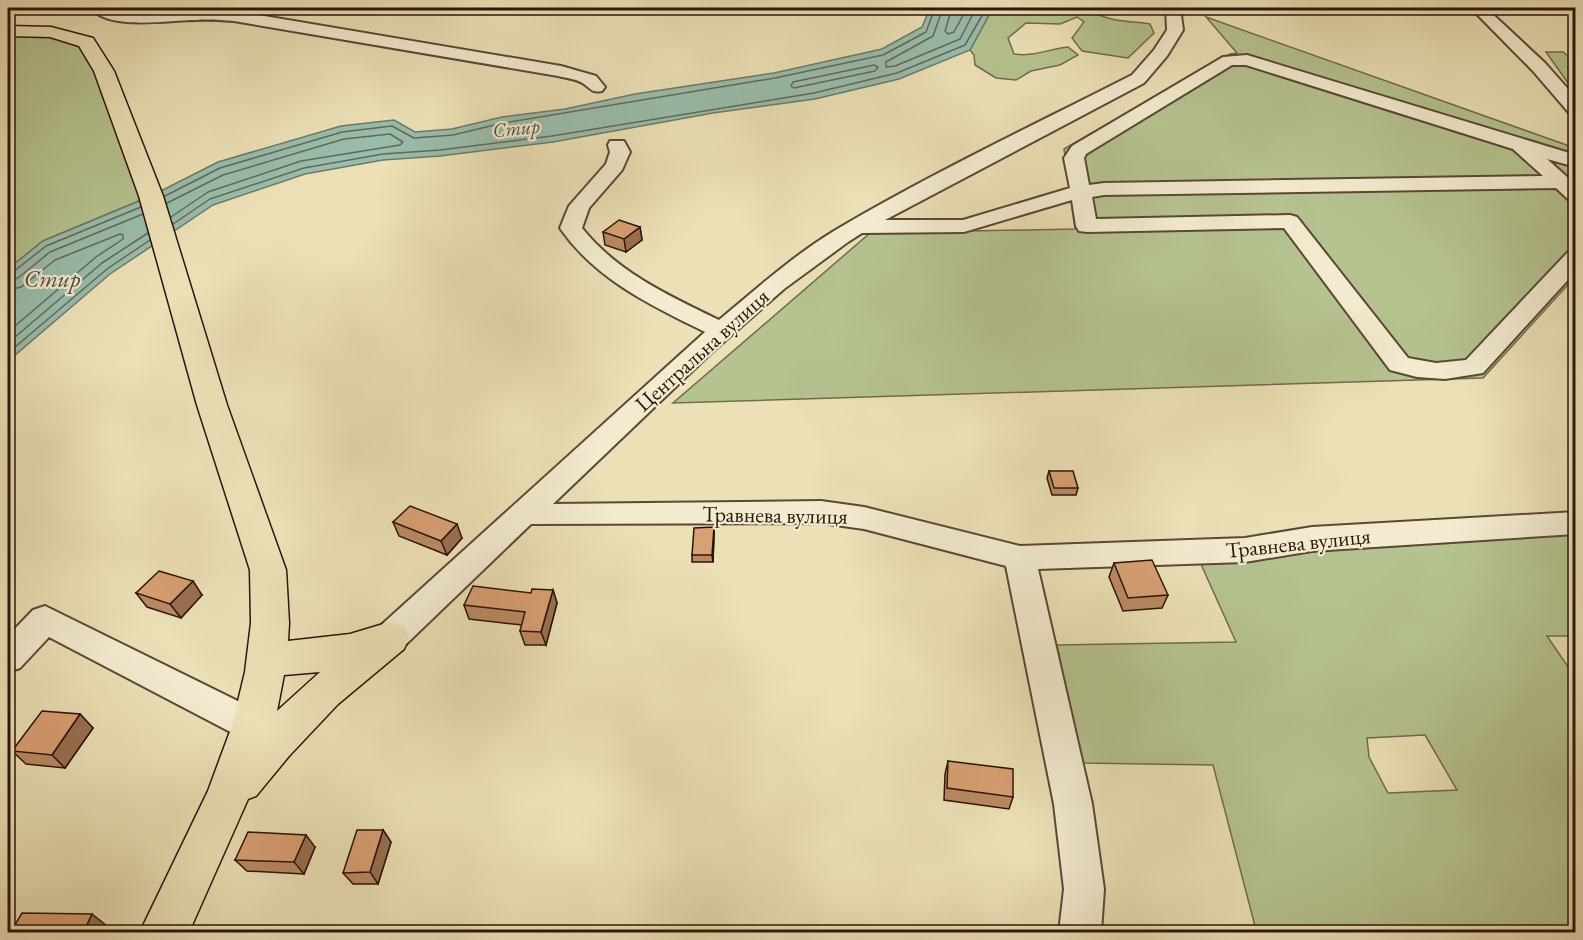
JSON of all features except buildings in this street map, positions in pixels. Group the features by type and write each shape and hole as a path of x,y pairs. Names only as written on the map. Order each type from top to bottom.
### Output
{"main road":[{"path":"8,31 51,32 86,42 104,71 151,196 212,405 268,570 270,623 266,659 253,726 227,798 164,933"},
{"path":"266,659 319,656 356,650 390,638"},
{"path":"227,798 274,742 324,692 390,638"}],"street":[{"path":"98,8 109,15 143,18 197,15 234,16 561,71 590,80 596,87"},
{"name":"Центральна вулиця","path":"390,638 722,331 776,284 857,227 919,192 1138,79 1161,53 1175,30 1173,8"},
{"path":"1478,8 1539,67 1575,110"},
{"path":"1575,162 1237,58 1229,60 1079,150 1074,158 1087,226 1290,220 1399,364 1414,370 1457,370 1474,367 1575,257"},
{"path":"617,145 620,152 615,166 579,206 571,228 582,245 640,290 722,331"},
{"path":"1520,145 1575,196"},
{"path":"857,227 964,226 1065,195 1104,189 1560,182"},
{"path":"1195,188 1216,223"},
{"name":"Травнева вулиця","path":"525,513 557,515 821,512 864,518 1020,558 1245,550 1312,539 1575,523"},
{"path":"1020,558 1073,804 1084,889 1080,933"},
{"path":"8,658 45,619 253,726"}],"green space":[{"path":"989,8 1096,8 1095,13 1108,18 1150,24 1154,33 1128,58 1082,51 1072,38 1084,22 1077,17 1060,24 1026,23 1008,38 1014,54 1034,54 1068,47 1078,55 1060,65 1031,71 1016,80 996,78 975,65 974,55 970,50 989,15"},
{"path":"1206,17 1575,148 1575,277 1483,378 673,403 870,233 1075,229 1064,149 1230,54 1237,53"},
{"path":"8,31 51,32 86,42 151,196 43,241 8,269"},
{"path":"1546,52 1563,52 1575,62 1575,93"},
{"path":"1575,530 1575,636 1547,636 1575,677 1575,932 1192,932 1190,928 1255,926 1213,765 1081,763 1057,645 1236,642 1200,562 1299,548","holes":["1425,735 1457,790 1388,793 1369,757 1367,738"]}],"water":[{"name":"Стир","path":"930,8 989,8 989,15 970,50 899,79 815,99 713,113 553,142 440,156 383,160 305,174 213,205 110,274 8,361 8,269 43,241 151,196 218,162 341,126 394,120 415,132 452,129 502,117 565,109 635,94 774,73 882,49 922,27"}]}
